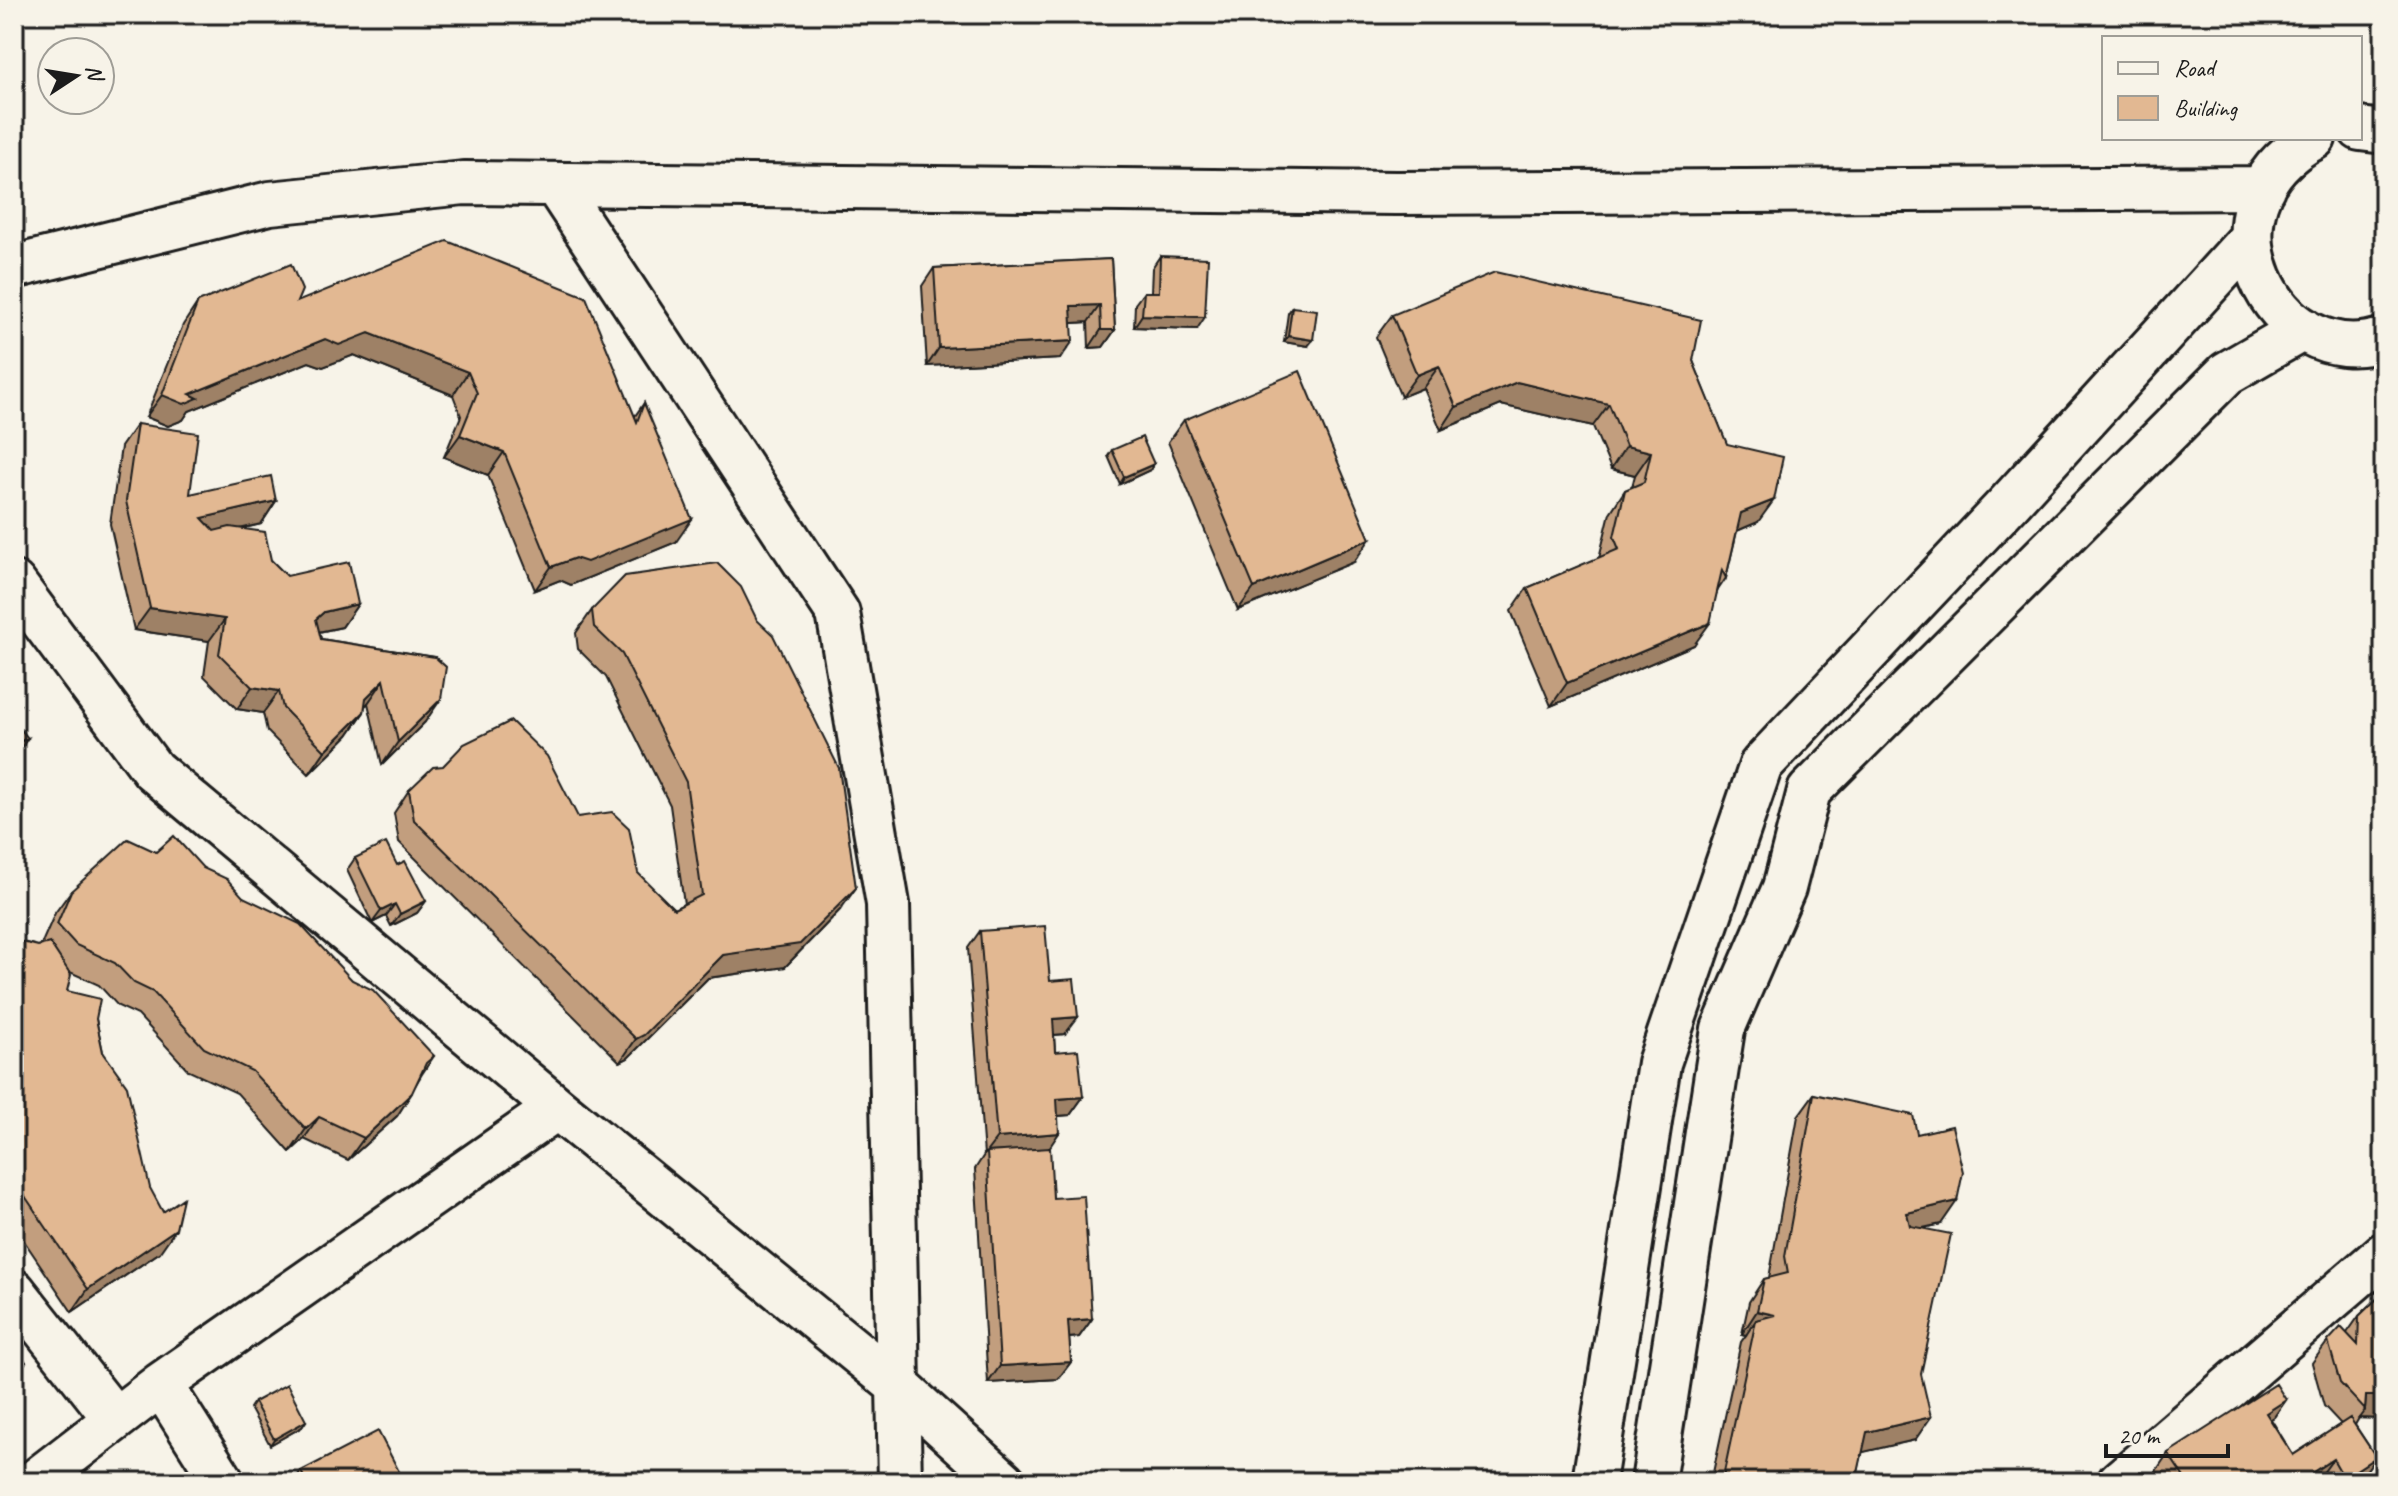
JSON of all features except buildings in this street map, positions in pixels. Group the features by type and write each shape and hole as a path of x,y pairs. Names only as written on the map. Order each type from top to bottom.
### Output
{"street":[{"path":"2362,129 2384,132"},
{"path":"2310,140 2292,150 2268,175 2254,206 2250,239 2256,273 2275,305 2303,329 2338,342 2384,339"},
{"path":"14,267 270,203 464,183 1380,193 2263,188"},
{"path":"555,184 838,613 888,904 900,1482"},
{"path":"1594,1482 1659,1063 1761,765 2008,504 2250,239"},
{"path":"1653,1482 1723,1029 1784,888 1809,791 2227,373 2303,329"},
{"path":"14,583 153,770 557,1108 897,1385 1004,1482"},
{"path":"34,1482 161,1384 557,1108"},
{"path":"2119,1482 2384,1254"},
{"path":"14,1291 115,1419"},
{"path":"161,1384 223,1482"}]}
